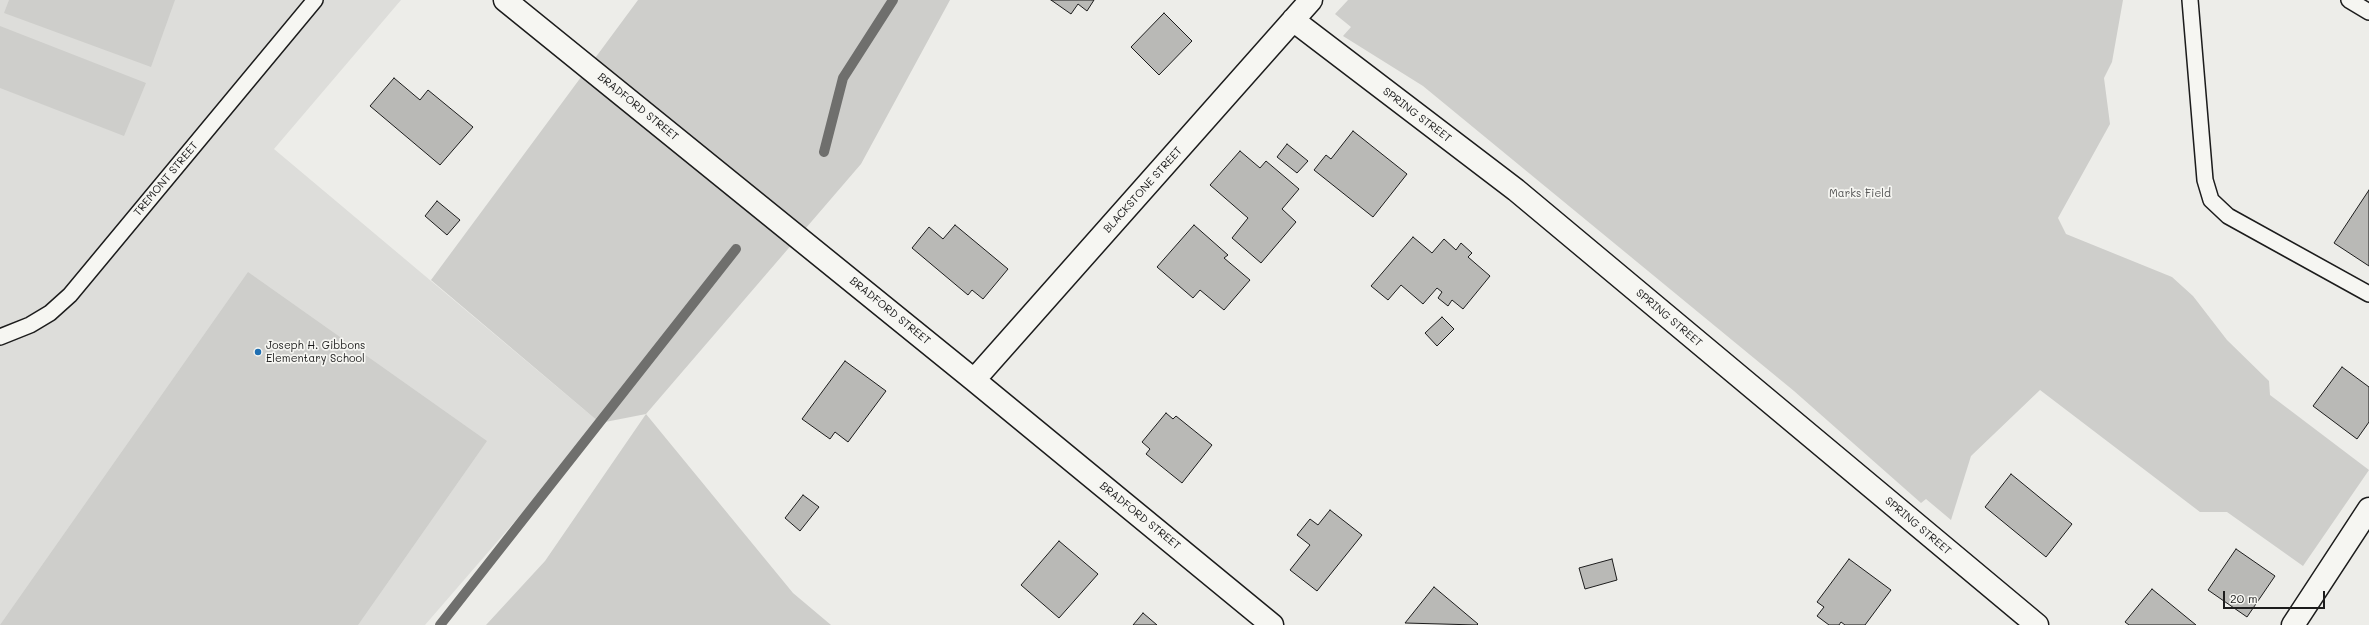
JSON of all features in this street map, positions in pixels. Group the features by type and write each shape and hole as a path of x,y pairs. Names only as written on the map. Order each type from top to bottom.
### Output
{"street":[{"name":"BRADFORD STREET","path":"505,0 974,380 1272,625"},
{"name":"BLACKSTONE STREET","path":"974,380 1311,0"},
{"name":"SPRING STREET","path":"1293,20 1516,190 2037,625"},
{"path":"2293,625 2369,509"}],"lane":[{"name":"TREMONT STREET","path":"0,337 30,325 50,313 70,294 315,0"},
{"path":"2190,0 2205,180 2211,200 2228,216 2369,294"},
{"path":"2349,0 2369,12"}],"shaded area":[{"name":"Joseph H. Gibbons Elementary School","path":"0,0 401,0 274,149 600,423 425,625 0,625"}],"green space":[{"path":"9,0 175,0 151,67 4,13"},
{"path":"638,0 950,0 861,164 646,414 600,423 431,280"},
{"name":"Marks Field","path":"1348,0 2123,0 2112,62 2104,78 2110,124 2058,218 2066,234 2172,277 2193,296 2227,340 2269,381 2270,395 2369,470 2303,566 2227,512 2200,512 2040,390 1971,456 1951,520 1926,499 1921,503 1794,391 1423,86 1343,36 1351,27 1335,14"},
{"path":"0,26 146,83 124,136 0,88"},
{"path":"248,272 487,441 358,625 0,625"},
{"path":"646,414 793,593 831,625 486,625 545,561"}],"building":[{"path":"1051,0 1094,0 1087,11 1078,4 1071,14"},
{"path":"1164,13 1192,41 1159,75 1131,47"},
{"path":"394,78 420,100 428,90 473,127 440,165 370,106"},
{"path":"1353,131 1407,174 1373,217 1314,170 1326,155 1331,159"},
{"path":"1287,144 1308,161 1297,173 1277,157"},
{"path":"1240,151 1260,168 1266,161 1299,189 1282,209 1296,222 1261,263 1232,238 1248,218 1210,185"},
{"path":"2369,190 2369,266 2334,243"},
{"path":"437,201 460,220 447,235 425,216"},
{"path":"955,225 1008,269 983,299 972,290 968,295 912,248 929,227 943,239"},
{"path":"1194,225 1228,255 1224,258 1250,280 1224,310 1200,290 1193,298 1157,267"},
{"path":"1413,237 1432,253 1444,239 1456,250 1461,243 1472,253 1468,257 1490,276 1463,309 1452,300 1448,306 1438,298 1442,292 1437,288 1423,304 1401,285 1388,300 1371,286"},
{"path":"1442,317 1454,329 1437,346 1425,333"},
{"path":"845,361 886,391 848,442 835,432 830,439 802,419"},
{"path":"2342,367 2369,387 2369,422 2357,439 2313,406"},
{"path":"1166,413 1173,419 1176,416 1212,445 1182,483 1146,454 1150,449 1142,442"},
{"path":"2011,474 2072,524 2046,557 1985,507"},
{"path":"803,495 819,507 800,531 785,518"},
{"path":"1330,510 1362,535 1317,591 1290,570 1310,545 1297,535 1310,519 1318,525"},
{"path":"1059,541 1098,574 1059,618 1021,585"},
{"path":"2236,549 2275,576 2247,617 2208,590"},
{"path":"1612,559 1617,580 1585,589 1579,568"},
{"path":"1849,559 1891,590 1865,625 1845,625 1841,622 1839,625 1829,625 1817,616 1824,607 1817,602"},
{"path":"1434,587 1478,624 1405,623"},
{"path":"2152,589 2196,625 2129,625 2125,622"},
{"path":"1143,613 1157,625 1133,625"}],"waterway":[{"path":"824,152 843,78 893,0"},
{"path":"440,625 736,249"}],"place":[{"name":"Joseph H. Gibbons Elementary School","path":"258,352"}]}
